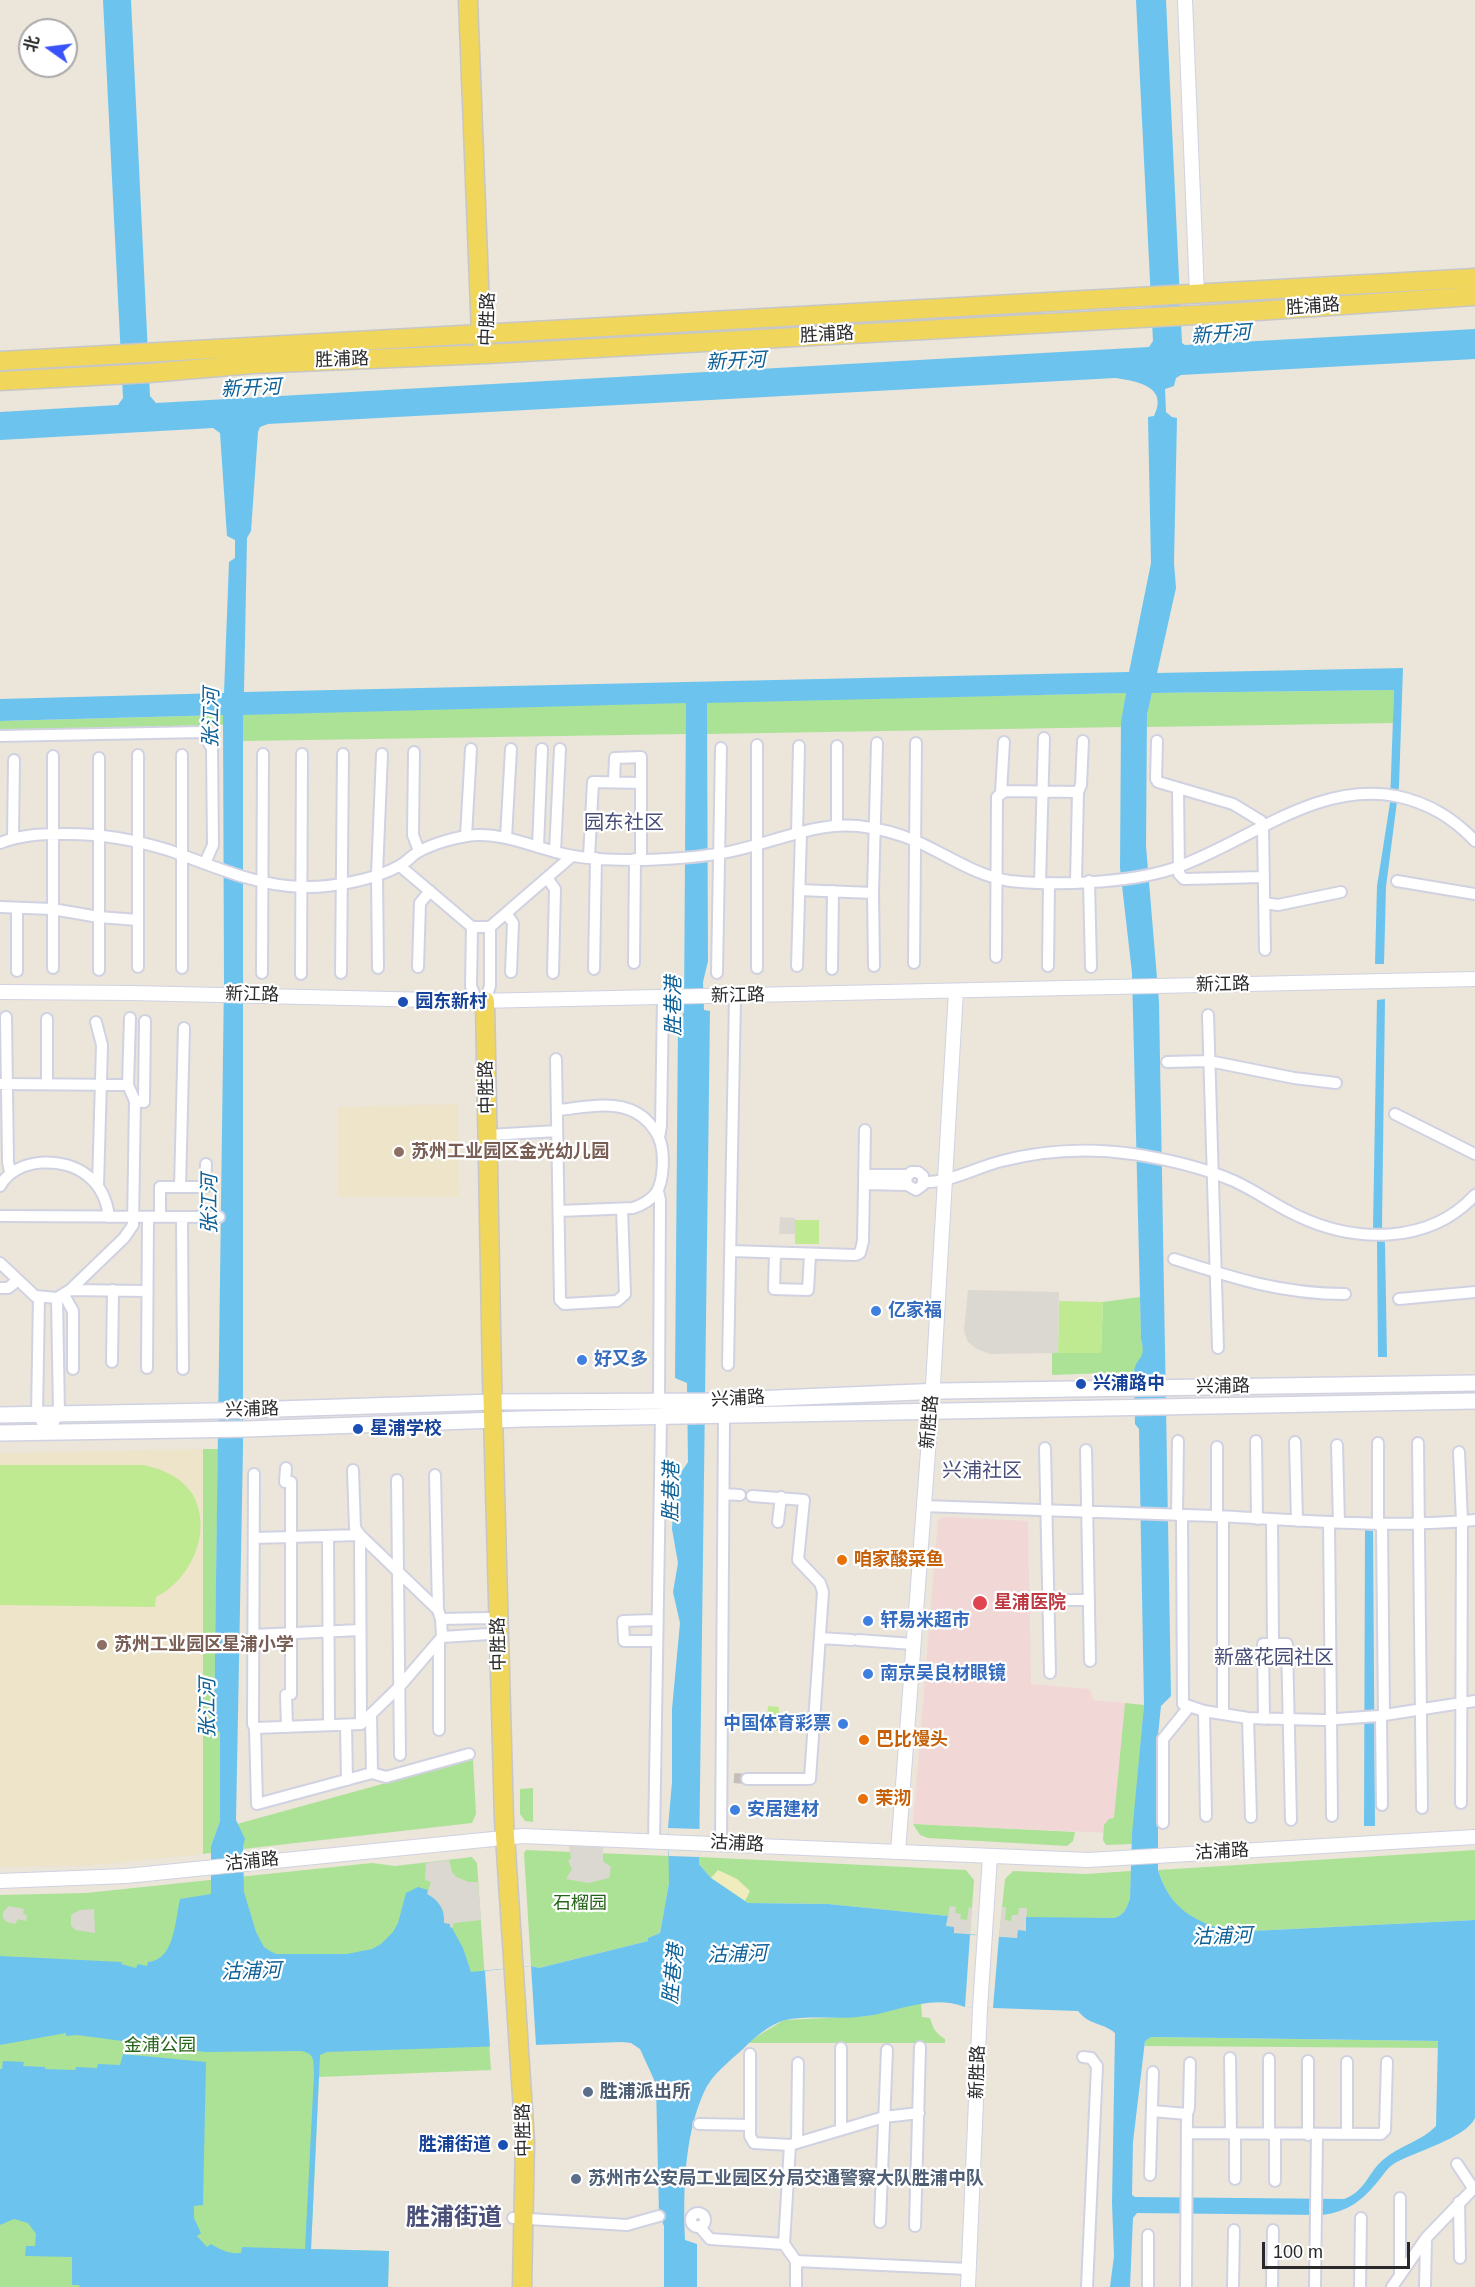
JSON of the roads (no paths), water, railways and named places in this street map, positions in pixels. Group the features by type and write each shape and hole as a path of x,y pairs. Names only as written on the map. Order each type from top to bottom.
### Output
{"main road":[{"name":"中胜路","path":"468,0 487,354"},
{"name":"中胜路","path":"478,0 486,333"},
{"name":"胜浦路","path":"0,361 1475,278"},
{"name":"胜浦路","path":"0,381 149,373 253,364 487,354 1179,316 1475,296"},
{"name":"中胜路","path":"481,1001 488,1135 488,1411"},
{"name":"中胜路","path":"481,1001 492,1626 500,1838 507,1969 525,2142 512,2287"},
{"name":"兴浦路","path":"0,1414 248,1410 488,1411 669,1417 706,1408 932,1391 1475,1383"},
{"name":"兴浦路","path":"0,1433 247,1429 659,1401 676,1401 706,1408 724,1416 1475,1401"},
{"name":"中胜路","path":"518,2218 522,2287"}],"street":[{"path":"1185,0 1197,294"},
{"path":"0,736 202,732 212,748 213,845 205,864"},
{"path":"1044,738 1042,792 1048,966"},
{"path":"1076,882 1078,792 1081,785 1083,741"},
{"path":"1157,741 1156,778 1162,785 1233,804 1262,820 1265,950"},
{"path":"996,957 997,797 1001,792 1004,742"},
{"path":"874,966 873,893 877,743"},
{"path":"915,963 916,743"},
{"path":"757,745 757,968"},
{"path":"797,966 799,746"},
{"path":"837,747 837,826"},
{"path":"717,973 714,854 721,748"},
{"path":"466,836 471,749"},
{"path":"506,838 510,749"},
{"path":"538,847 542,749"},
{"path":"555,852 560,749"},
{"path":"414,752 413,835 419,851"},
{"path":"138,754 138,967"},
{"path":"262,754 262,973"},
{"path":"301,974 302,754"},
{"path":"341,973 343,754"},
{"path":"378,968 377,874 382,754"},
{"path":"182,755 182,968"},
{"path":"52,756 53,969"},
{"path":"614,782 615,758 642,757 634,963"},
{"path":"99,758 99,970"},
{"path":"13,838 14,760"},
{"path":"594,969 593,782 641,783"},
{"path":"1178,788 1179,874 1184,879 1264,877"},
{"path":"1001,792 1078,792"},
{"path":"0,843 13,838 52,834 98,835 138,842 262,882 301,887 341,884 377,874 400,866 419,851 466,836 491,835 573,856 638,860 714,854 837,826 875,830 916,841 986,876 1045,883 1076,882 1117,879 1178,867 1330,798 1369,793 1401,797 1441,812 1458,824 1474,840"},
{"path":"400,866 472,927 490,927 573,856"},
{"path":"547,878 555,889 553,973"},
{"path":"1089,881 1091,967"},
{"path":"1397,881 1475,894"},
{"path":"799,890 873,893"},
{"path":"418,967 420,903 430,891"},
{"path":"832,969 833,891"},
{"path":"1264,903 1278,905 1341,892"},
{"path":"0,907 52,909 99,917 138,920"},
{"path":"17,908 17,971"},
{"path":"506,913 513,923 511,972"},
{"path":"472,927 471,986 481,1001 490,986 490,927"},
{"name":"新江路","path":"0,992 221,994 481,1001 1475,979"},
{"name":"新胜路","path":"898,1852 931,1412 956,991"},
{"path":"728,1365 735,997"},
{"path":"659,1138 662,1126 663,998"},
{"path":"1208,1015 1218,1348"},
{"path":"6,1017 3,1084 10,1172"},
{"path":"39,1297 37,1414 48,1432 59,1413 64,1294 124,1238 133,1225 135,1101 128,1085 130,1018"},
{"path":"47,1019 47,1084"},
{"path":"135,1101 144,1101 145,1021"},
{"path":"96,1022 102,1045 98,1186"},
{"path":"180,1187 184,1028"},
{"path":"556,1059 560,1300 564,1304 617,1301 625,1294 622,1209"},
{"path":"1167,1062 1209,1061 1293,1078 1336,1083"},
{"path":"3,1084 128,1085"},
{"path":"557,1110 613,1106 624,1108 636,1112 646,1120 659,1138 662,1149 662,1176 658,1191 661,1283 659,1401"},
{"path":"1395,1114 1475,1154"},
{"path":"731,1251 810,1255 860,1253 863,1248 865,1130"},
{"path":"488,1135 557,1131"},
{"path":"864,1179 907,1180 915,1172 924,1179 938,1176 945,1179 1003,1161 1032,1155 1083,1151 1135,1154 1232,1180 1298,1216 1325,1227 1344,1233 1374,1236 1425,1227 1443,1219 1475,1195"},
{"path":"0,1186 10,1172 18,1167 58,1164 74,1168 88,1175 98,1186 108,1206 109,1217"},
{"path":"160,1217 160,1187 205,1187 206,1164"},
{"path":"907,1180 916,1190 921,1188 924,1179"},
{"path":"559,1210 622,1209 642,1205 658,1191"},
{"path":"0,1216 219,1217"},
{"path":"147,1217 147,1368"},
{"path":"182,1217 183,1369"},
{"path":"775,1253 774,1289 808,1290 810,1255"},
{"path":"1174,1259 1258,1286 1303,1293 1345,1294"},
{"path":"0,1263 39,1297 113,1290 147,1291"},
{"path":"0,1288 8,1288 18,1280"},
{"path":"112,1362 113,1290"},
{"path":"1399,1299 1475,1292"},
{"path":"64,1294 73,1311 74,1369"},
{"path":"721,1844 722,1816 729,1778 724,1416"},
{"path":"661,1841 656,1620 660,1479 669,1417"},
{"path":"1178,1441 1176,1515 1183,1704 1204,1711 1248,1718 1330,1720 1475,1701"},
{"path":"1256,1441 1257,1519"},
{"path":"1296,1442 1297,1521"},
{"path":"1378,1443 1382,1805"},
{"path":"1418,1443 1422,1808"},
{"path":"1332,1816 1330,1720 1337,1444"},
{"path":"1217,1447 1223,1714"},
{"path":"1045,1448 1050,1673"},
{"path":"1086,1450 1090,1661"},
{"path":"1459,1452 1462,1521 1461,1803"},
{"path":"286,1468 285,1482 291,1482 291,1694 286,1695 287,1726"},
{"path":"353,1470 355,1528 360,1535 440,1614 492,1626"},
{"path":"254,1474 253,1724 257,1804 372,1773 386,1777 469,1754"},
{"path":"435,1475 440,1614 439,1730"},
{"path":"397,1480 400,1755"},
{"path":"724,1494 740,1495"},
{"path":"747,1779 810,1779 823,1592 820,1583 798,1560 804,1500 752,1496"},
{"path":"778,1522 781,1497"},
{"path":"923,1506 1220,1516 1380,1525 1420,1525 1475,1520"},
{"path":"1272,1520 1273,1644"},
{"path":"254,1538 360,1535"},
{"path":"360,1535 361,1724"},
{"path":"328,1536 329,1725"},
{"path":"1049,1600 1089,1600"},
{"path":"656,1620 623,1621 624,1641 657,1641"},
{"path":"255,1728 361,1724 400,1686 440,1639 492,1626"},
{"path":"253,1635 360,1630"},
{"path":"820,1638 914,1644"},
{"path":"1264,1719 1263,1644 1287,1644 1291,1820"},
{"path":"1163,1823 1163,1739 1189,1707"},
{"path":"1204,1711 1206,1816"},
{"path":"371,1714 372,1773"},
{"path":"1248,1718 1251,1817"},
{"path":"346,1725 347,1780"},
{"name":"沽浦路","path":"0,1881 114,1877 523,1836 1088,1860 1475,1837"},
{"name":"新胜路","path":"968,2287 980,2008 990,1857"},
{"path":"915,2226 920,2047"},
{"path":"841,2048 841,2130"},
{"path":"880,2222 886,2050"},
{"path":"750,2054 750,2136 754,2143 793,2144 885,2117 919,2113"},
{"path":"1083,2057 1090,2058 1097,2066 1087,2287"},
{"path":"1230,2058 1235,2180"},
{"path":"1269,2059 1275,2181"},
{"path":"1308,2061 1316,2196 1315,2287"},
{"path":"1347,2062 1347,2134"},
{"path":"1187,2133 1381,2134 1385,2130 1387,2062"},
{"path":"796,2287 796,2262 784,2244 798,2063"},
{"path":"1186,2287 1187,2114 1190,2063"},
{"path":"1150,2175 1153,2072"},
{"path":"1152,2111 1187,2114"},
{"path":"699,2124 750,2125"},
{"path":"1392,2287 1426,2238 1474,2188 1457,2164"},
{"path":"1400,2198 1400,2275"},
{"path":"1459,2202 1460,2258"},
{"path":"518,2218 627,2225 659,2216"},
{"path":"1360,2287 1361,2218"},
{"path":"699,2226 710,2239 784,2244"},
{"path":"1233,2287 1234,2230"},
{"path":"1272,2287 1273,2230"},
{"path":"1148,2235 1148,2287"},
{"path":"1425,2287 1426,2238"},
{"path":"796,2262 968,2268"}],"water":[{"path":"103,0 131,0 150,396 156,403 1149,347 1153,341 1136,0 1166,0 1182,343 1185,345 1475,329 1475,359 1181,375 1176,378 1174,386 1165,389 1166,412 1177,418 1174,563 1176,588 1157,673 1403,668 1399,786 1386,887 1384,964 1375,964 1377,886 1390,803 1394,690 1152,693 1147,715 1146,846 1159,1002 1171,1696 1161,1706 1158,1735 1158,1870 1169,1895 1185,1912 1205,1923 1231,1932 1475,1920 1475,2118 1461,2132 1395,2163 1361,2199 1340,2211 1322,2215 1137,2213 1133,2218 1130,2287 1110,2287 1114,2256 1112,2203 1115,2033 1092,2022 1078,2011 965,2007 940,2002 867,2016 804,2018 779,2022 757,2036 712,2079 697,2109 686,2165 685,2240 697,2244 697,2287 664,2287 664,2226 659,2214 656,2084 640,2049 631,2043 622,2042 327,2052 320,2055 311,2249 389,2251 388,2287 80,2287 72,2285 72,2257 25,2256 26,2246 35,2246 36,2234 28,2223 14,2219 0,2225 0,2069 2,2069 3,2061 24,2062 23,2066 45,2067 45,2069 75,2070 76,2067 97,2068 98,2064 120,2065 123,2054 206,2062 203,2205 194,2206 194,2218 201,2233 197,2236 207,2247 211,2244 225,2251 237,2253 241,2253 242,2247 305,2249 314,2074 313,2059 309,2054 301,2051 205,2052 77,2035 66,2036 66,2033 0,2045 0,1956 122,1962 121,1964 136,1968 138,1964 147,1966 148,1962 157,1960 169,1947 180,1899 211,1894 211,1846 220,1821 220,1732 214,1729 224,980 223,715 0,721 0,699 224,693 229,562 235,558 235,540 227,536 220,433 213,428 0,440 0,412 118,405 123,398","holes":["1115,378 1141,383 1154,392 1157,398 1154,416 1148,417 1151,563 1129,672 244,692 247,538 251,531 258,432 260,427 268,424","1126,693 1121,722 1120,868 1132,973 1143,1346 1142,1355 1134,1372 1135,1424 1139,1429 1144,1705 1132,1834 1130,1898 1125,1911 1114,1918 1026,1917 1026,1931 1018,1930 1017,1938 954,1933 954,1927 946,1926 948,1916 828,1904 748,1903 711,1878 699,1864 710,1011 704,1010 703,982 708,961 707,703","686,703 684,1012 678,1024 675,1378 687,1383 688,1462 678,1477 674,1490 672,1529 678,1563 673,1592 680,1623 672,1709 672,1782 668,1828 669,1883 660,1933 648,1938 648,1941 539,1968 531,1966 471,1972 463,1948 450,1924 444,1923 440,1906 427,1894 428,1890 418,1887 406,1893 398,1923 393,1932 372,1949 347,1954 276,1954 264,1947 256,1932 244,1892 243,1846 245,1839 236,1820 243,1448 243,715","1151,2037 1438,2041 1436,2126 1424,2136 1396,2150 1384,2159 1362,2186 1344,2199 1135,2197 1132,2195 1133,2142 1145,2041"]},
{"path":"1385,999 1382,1226 1385,1244 1387,1357 1378,1357 1377,1242 1373,1227 1377,1000"},
{"path":"1365,1530 1373,1531 1375,1826 1364,1826"}],"tunnel":[{"path":"734,1778 747,1779"}],"place":[{"name":"园东新村","path":"403,1002"},
{"name":"苏州工业园区金光幼儿园","path":"399,1152"},
{"name":"亿家福","path":"876,1311"},
{"name":"好又多","path":"582,1360"},
{"name":"兴浦路中","path":"1081,1384"},
{"name":"星浦学校","path":"358,1429"},
{"name":"咱家酸菜鱼","path":"842,1560"},
{"name":"星浦医院","path":"980,1603"},
{"name":"轩易米超市","path":"868,1621"},
{"name":"苏州工业园区星浦小学","path":"102,1645"},
{"name":"南京吴良材眼镜","path":"868,1674"},
{"name":"中国体育彩票","path":"843,1724"},
{"name":"巴比馒头","path":"864,1740"},
{"name":"茉沏","path":"863,1799"},
{"name":"安居建材","path":"735,1810"},
{"name":"胜浦派出所","path":"588,2092"},
{"name":"胜浦街道","path":"503,2145"},
{"name":"苏州市公安局工业园区分局交通警察大队胜浦中队","path":"576,2179"}],"district":[{"name":"园东社区","path":"624,823"},
{"name":"兴浦社区","path":"982,1471"},
{"name":"新盛花园社区","path":"1274,1658"},
{"name":"胜浦街道","path":"454,2218"}],"water label":[{"name":"新开河","path":"1221,335"},
{"name":"新开河","path":"736,362"},
{"name":"新开河","path":"251,389"},
{"name":"张江河","path":"212,718"},
{"name":"胜巷港","path":"674,1006"},
{"name":"张江河","path":"210,1204"},
{"name":"胜巷港","path":"672,1492"},
{"name":"张江河","path":"208,1708"},
{"name":"沽浦河","path":"1222,1937"},
{"name":"沽浦河","path":"737,1955"},
{"name":"沽浦河","path":"251,1972"},
{"name":"胜巷港","path":"674,1974"}],"park label":[{"name":"石榴园","path":"580,1904"},
{"name":"金浦公园","path":"160,2046"}]}
